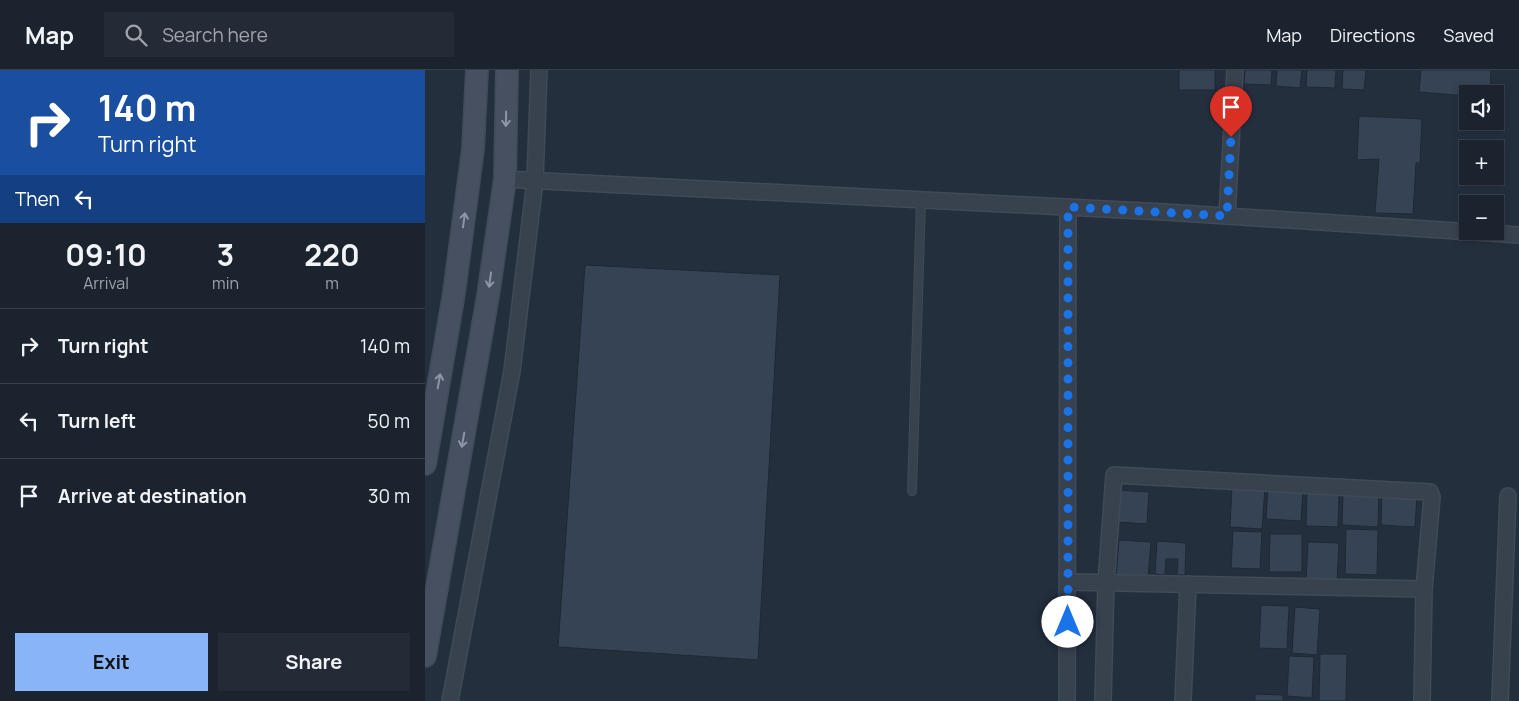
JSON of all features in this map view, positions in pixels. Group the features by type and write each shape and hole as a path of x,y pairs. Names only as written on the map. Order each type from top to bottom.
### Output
{"main road":[{"path":"425,464 454,293 472,159 477,70"},
{"path":"425,656 488,296 505,179 507,70"}],"street":[{"path":"450,701 512,371 535,181 539,70"},
{"path":"1227,216 1235,70"},
{"path":"505,179 1068,207 1519,235"},
{"path":"1067,701 1068,207"},
{"path":"1103,701 1106,583 1114,475 1430,492 1432,497 1424,589 1421,701"},
{"path":"1500,701 1508,496"},
{"path":"1068,582 1424,589"},
{"path":"1183,701 1188,584"}],"lane":[{"path":"912,491 921,200"}],"building":[{"path":"1179,70 1215,70 1215,90 1179,90"},
{"path":"1245,70 1272,70 1271,85 1244,84"},
{"path":"1277,70 1302,70 1300,88 1276,86"},
{"path":"1307,70 1336,70 1335,88 1306,87"},
{"path":"1343,70 1366,70 1364,90 1342,89"},
{"path":"1421,70 1491,70 1490,85 1459,85 1459,95 1419,92"},
{"path":"1359,116 1422,119 1420,163 1416,163 1413,214 1375,213 1379,159 1357,160"},
{"path":"585,265 780,275 758,660 558,647"},
{"path":"1232,486 1265,488 1262,529 1230,527"},
{"path":"1268,487 1303,489 1301,521 1266,519"},
{"path":"1117,490 1149,492 1147,524 1116,522"},
{"path":"1307,491 1339,492 1338,527 1306,526"},
{"path":"1343,491 1379,493 1378,527 1342,525"},
{"path":"1382,493 1417,495 1415,527 1381,525"},
{"path":"1346,529 1378,530 1377,575 1345,574"},
{"path":"1233,531 1262,532 1260,569 1231,568"},
{"path":"1270,534 1302,534 1302,572 1269,572"},
{"path":"1119,540 1151,542 1148,578 1116,576"},
{"path":"1157,541 1186,543 1185,575 1177,575 1178,559 1166,559 1165,575 1155,574"},
{"path":"1308,542 1339,543 1337,582 1306,580"},
{"path":"1261,605 1289,606 1287,649 1259,648"},
{"path":"1295,607 1320,609 1317,655 1292,653"},
{"path":"1320,654 1347,654 1346,701 1319,701"},
{"path":"1289,656 1314,657 1312,698 1287,696"},
{"path":"1255,694 1283,695 1283,701 1255,701"}],"route":[{"path":"1068,622 1068,207 1227,216 1231,137"}]}
